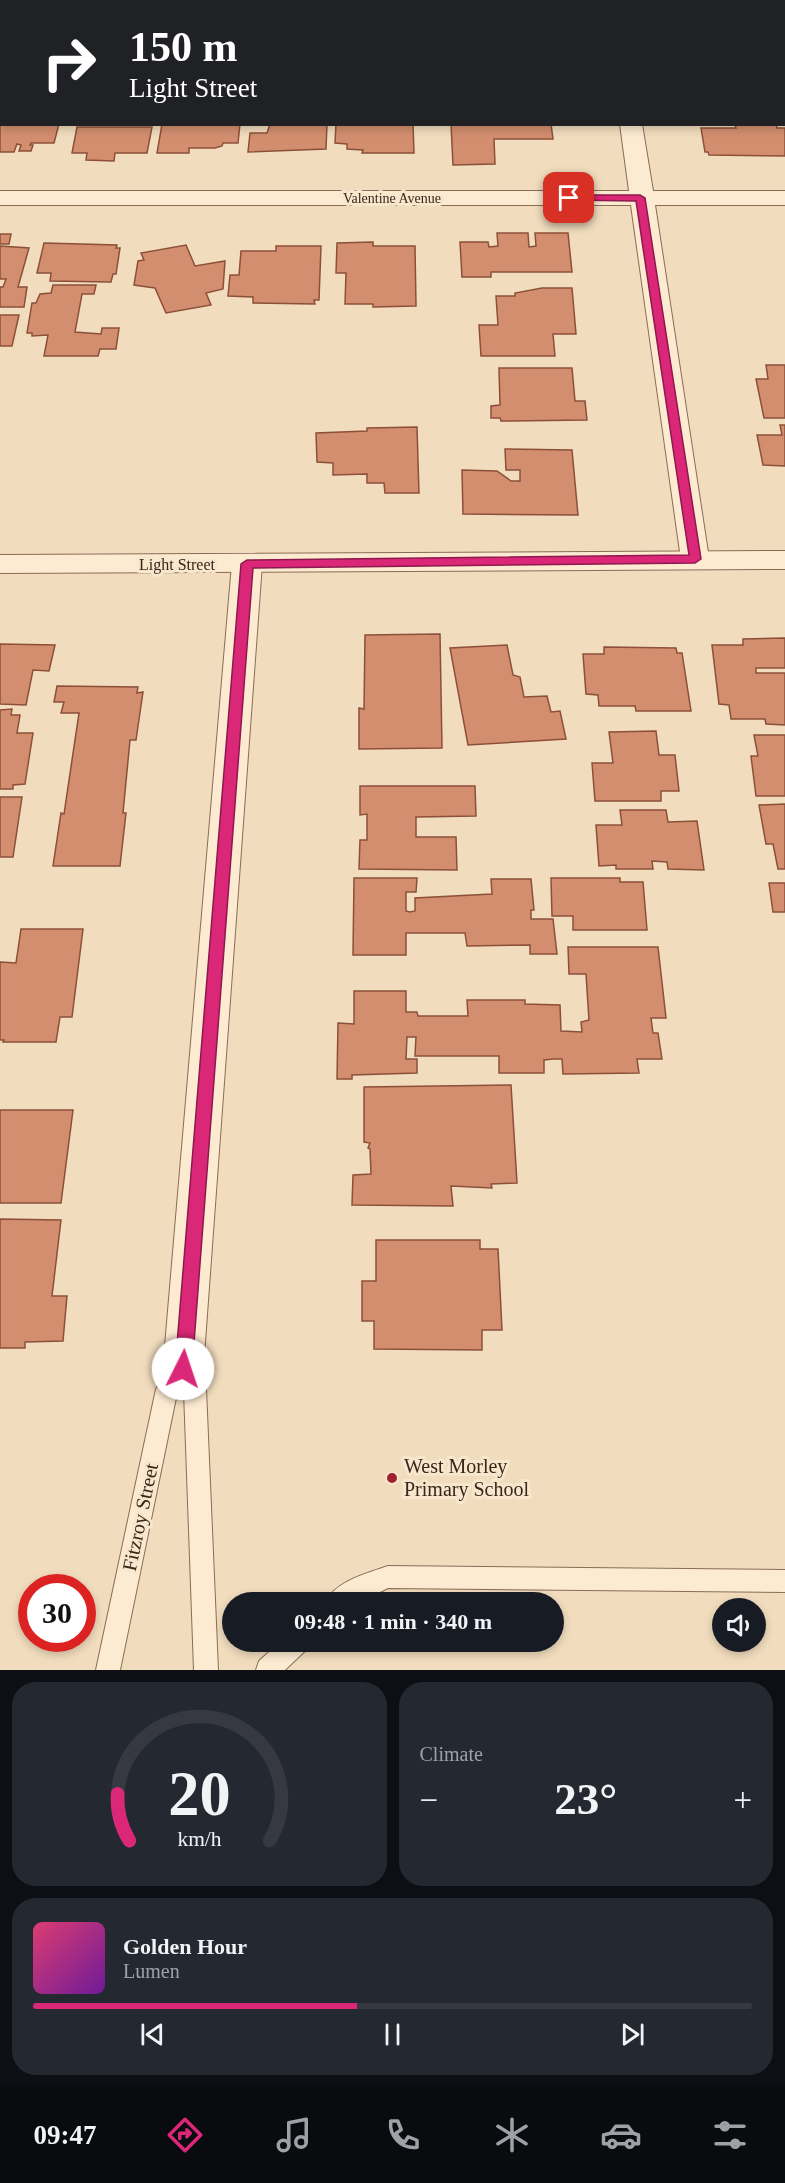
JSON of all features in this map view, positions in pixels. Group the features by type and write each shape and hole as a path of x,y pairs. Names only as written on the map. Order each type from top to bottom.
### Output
{"street":[{"path":"631,126 640,198 695,559"},
{"name":"Valentine Avenue","path":"0,198 785,198"},
{"name":"Light Street","path":"0,564 785,560"},
{"path":"183,1369 247,564"}],"lane":[{"name":"Fitzroy Street","path":"108,1670 167,1389 183,1369"},
{"path":"183,1369 195,1389 206,1670"},
{"path":"355,1592 388,1577 785,1581"},
{"path":"268,1670 287,1652"}],"building":[{"path":"0,126 58,126 54,143 31,143 30,145 33,145 31,151 19,151 21,145 17,144 14,152 0,152"},
{"path":"162,126 240,126 238,143 223,143 222,146 215,148 189,148 189,153 157,153"},
{"path":"269,126 327,126 326,149 248,152 250,133 267,133"},
{"path":"336,126 413,126 414,153 362,153 363,150 347,149 347,144 335,143"},
{"path":"451,126 551,126 553,139 494,139 495,164 453,165"},
{"path":"736,126 785,128 785,156 709,155 705,152 701,128 736,128"},
{"path":"77,127 152,127 147,153 115,153 114,161 86,160 87,153 72,153"},
{"path":"497,233 528,233 529,247 536,246 535,233 568,233 572,272 491,272 491,277 462,277 460,242 488,242 489,247 498,246"},
{"path":"0,234 11,234 9,244 0,244"},
{"path":"373,242 373,246 415,246 416,306 373,307 373,304 345,304 346,273 336,273 337,243"},
{"path":"44,243 117,245 116,248 120,248 116,274 113,274 111,282 50,281 51,273 37,273"},
{"path":"186,245 195,266 225,261 223,289 206,293 211,305 166,313 155,288 134,285 138,261 144,260 141,253"},
{"path":"0,246 29,248 18,287 27,287 24,307 0,307 0,287 3,287 6,279 0,279"},
{"path":"276,246 321,246 319,300 314,300 315,304 253,303 253,297 228,296 230,275 239,275 241,251 276,251"},
{"path":"53,285 96,285 94,294 82,294 75,332 101,334 102,328 119,328 116,349 100,349 98,356 44,356 48,335 32,336 32,333 27,333 32,303 36,303 40,294 51,293"},
{"path":"542,288 572,288 576,334 553,334 555,356 481,356 479,325 498,325 496,296 515,296 515,293"},
{"path":"0,315 19,315 12,346 0,346"},
{"path":"766,365 785,365 785,418 764,418 756,379 768,379"},
{"path":"499,368 572,368 575,401 585,401 587,420 501,421 500,418 491,418 491,406 500,405"},
{"path":"780,425 785,425 785,466 763,465 757,435 782,435"},
{"path":"417,427 419,493 385,493 384,483 367,483 367,474 333,475 333,463 317,462 316,433 367,431 367,428"},
{"path":"505,449 572,450 578,515 463,514 462,470 497,471 511,481 520,481 520,470 506,470"},
{"path":"440,634 442,748 359,749 359,708 364,709 365,635"},
{"path":"785,638 785,668 756,668 756,673 785,673 785,725 766,724 765,719 731,719 729,705 719,704 712,645 743,645 743,639"},
{"path":"0,644 55,645 49,671 33,670 26,705 0,704"},
{"path":"507,645 513,675 520,677 524,697 547,696 551,712 560,711 566,739 468,745 450,648"},
{"path":"604,647 676,648 677,653 682,653 691,711 636,711 635,706 599,706 598,695 586,694 583,654 604,654"},
{"path":"57,686 138,687 137,693 143,692 136,740 130,740 120,866 53,866 61,813 64,814 79,713 61,713 64,702 54,702"},
{"path":"12,709 11,715 20,715 17,733 33,733 25,784 13,785 13,789 0,789 0,710"},
{"path":"656,731 659,755 675,755 679,791 661,791 661,801 595,801 592,763 613,763 609,732"},
{"path":"754,735 785,735 785,796 756,796 751,756 758,756"},
{"path":"360,786 475,786 476,816 416,817 416,837 456,837 457,870 359,869 360,840 367,840 367,814 360,815"},
{"path":"0,797 22,797 13,857 0,857"},
{"path":"785,804 785,869 778,869 773,844 766,844 759,805"},
{"path":"620,810 666,810 668,822 697,821 704,870 668,869 667,862 652,861 653,869 616,869 616,865 599,866 596,825 622,825"},
{"path":"354,878 417,878 416,892 406,892 406,911 410,912 415,911 415,898 492,894 491,879 531,879 534,910 531,910 531,919 553,919 557,954 530,954 530,945 467,946 465,933 406,933 406,955 353,955"},
{"path":"551,878 620,878 620,882 643,882 647,930 573,930 573,916 552,916"},
{"path":"769,883 785,883 785,912 773,912"},
{"path":"21,929 83,929 72,1017 60,1017 56,1042 3,1042 4,1040 0,1040 0,962 16,963"},
{"path":"568,947 658,947 666,1018 651,1018 653,1033 658,1033 662,1059 637,1059 639,1073 563,1074 562,1059 553,1059 544,1060 544,1073 499,1073 499,1056 415,1056 416,1037 407,1037 406,1059 417,1059 417,1073 352,1075 352,1079 337,1079 338,1023 354,1024 354,991 406,991 406,1012 417,1012 418,1016 468,1016 467,1000 525,1000 525,1004 560,1005 561,1031 582,1032 581,1022 589,1020 586,974 569,974"},
{"path":"511,1085 517,1183 491,1184 492,1188 451,1186 453,1206 352,1205 353,1175 371,1174 370,1149 368,1148 370,1143 364,1142 364,1087"},
{"path":"0,1110 73,1110 61,1203 0,1203"},
{"path":"0,1219 61,1220 52,1296 67,1296 63,1341 25,1342 25,1348 0,1348"},
{"path":"376,1240 480,1240 480,1249 498,1249 502,1330 482,1330 482,1350 374,1349 374,1321 362,1321 362,1281 376,1281"}],"place":[{"name":"West Morley Primary School","path":"392,1478"}],"route":[{"path":"183,1369 247,564 695,559 640,198 569,198"}]}
